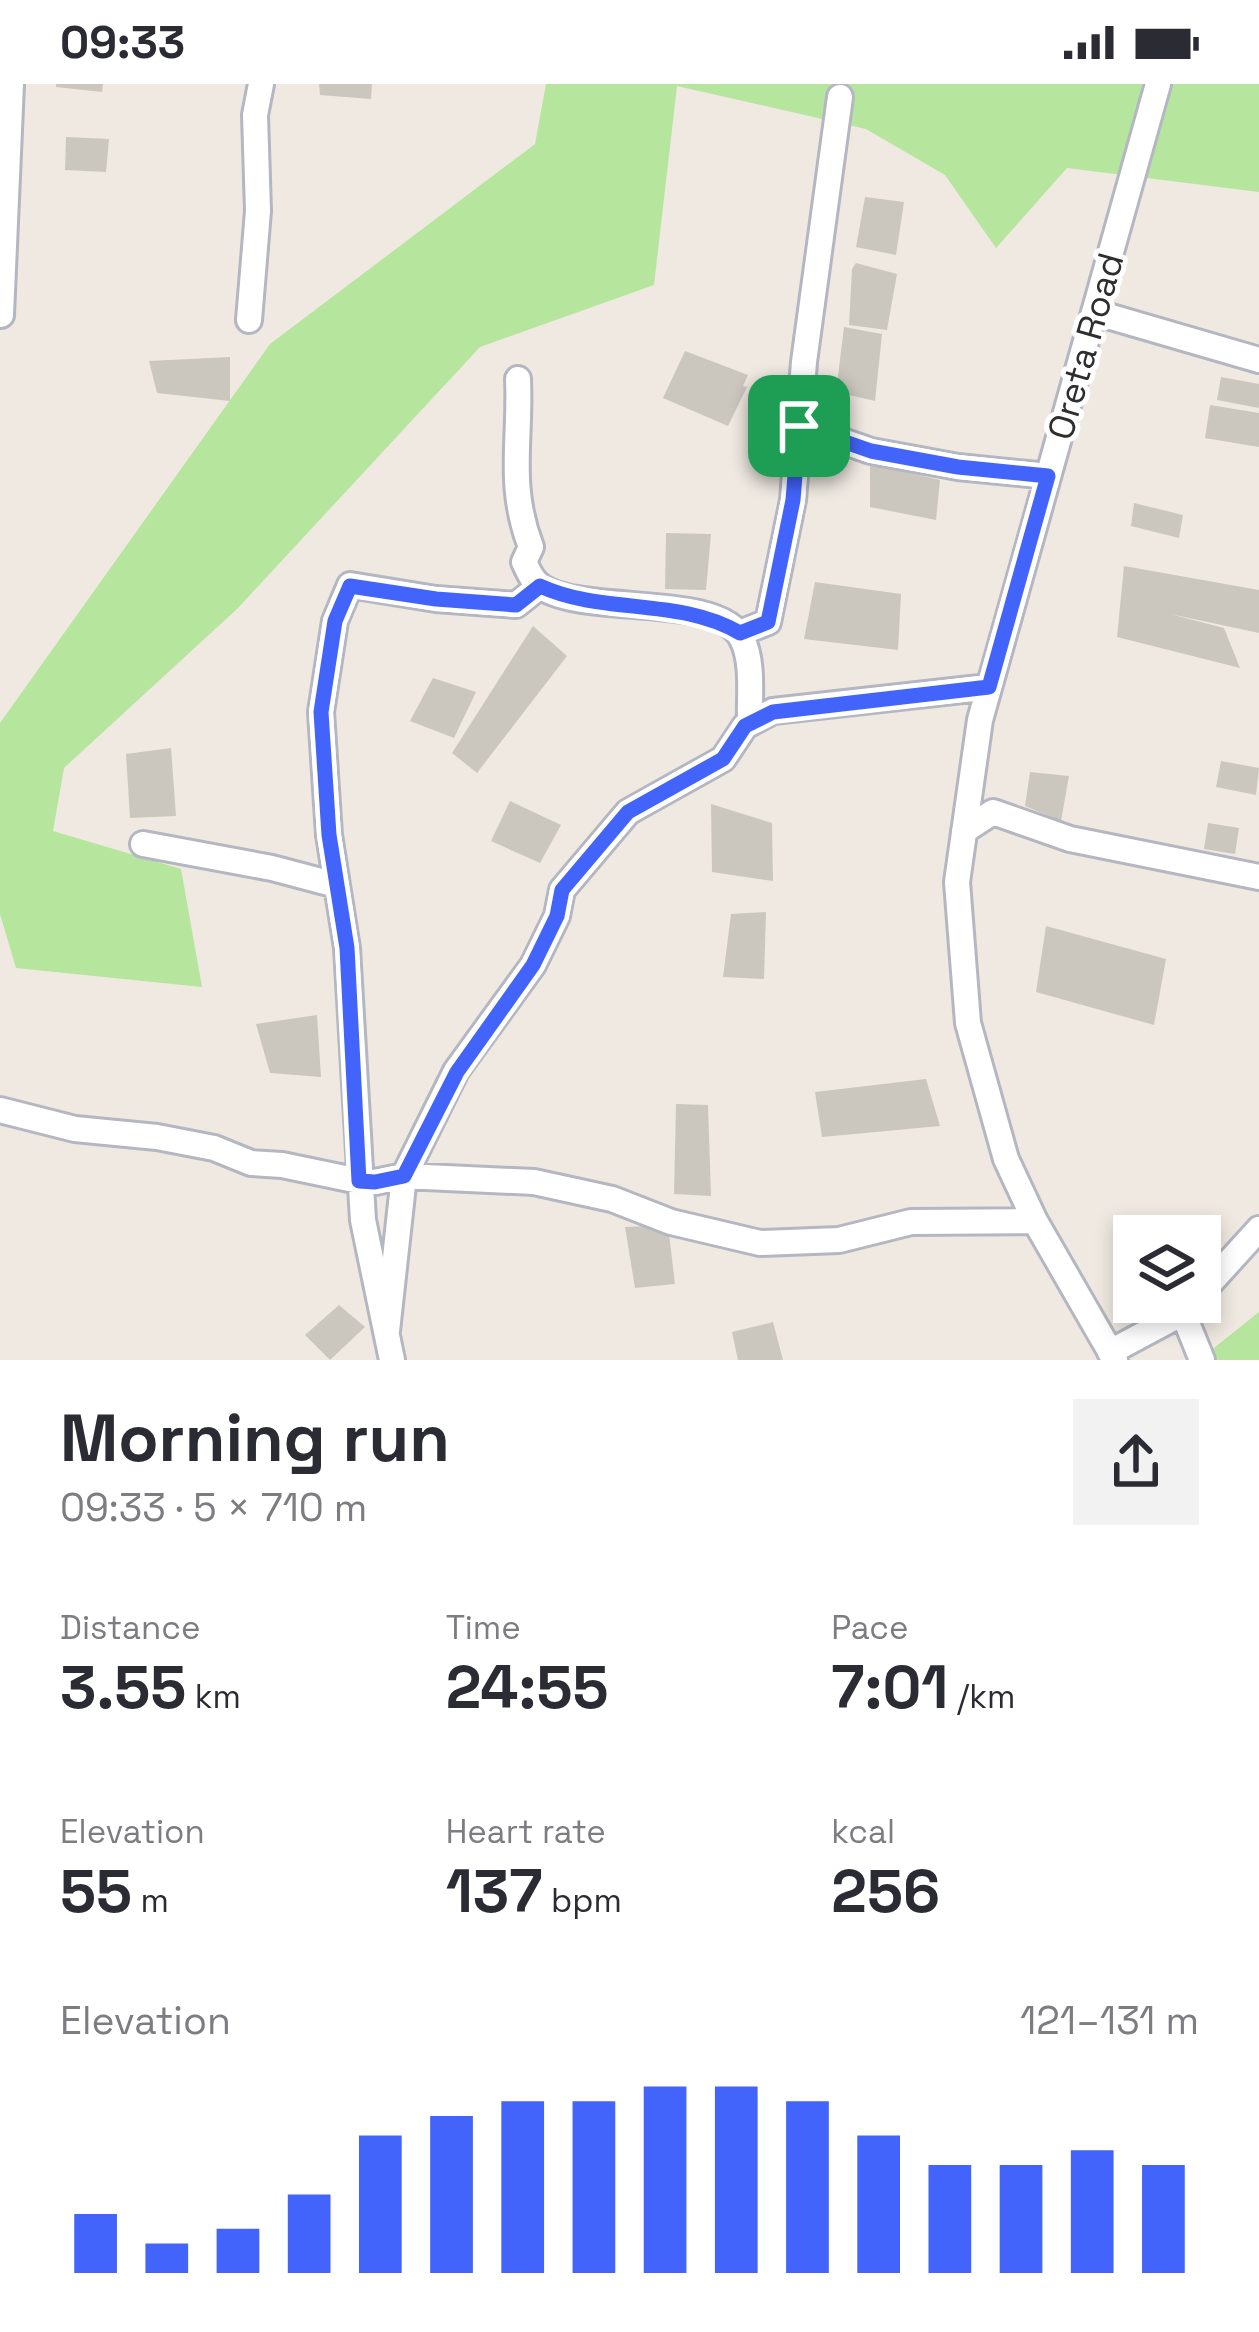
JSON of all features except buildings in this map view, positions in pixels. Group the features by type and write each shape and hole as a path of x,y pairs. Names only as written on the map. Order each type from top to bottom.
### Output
{"street":[{"path":"2,315 11,84"},
{"path":"249,320 261,84"},
{"name":"Oreta Road","path":"1112,1356 1035,1221 1006,1159 968,1023 957,882 980,720 1158,84"},
{"path":"740,633 768,622 793,500 840,97"},
{"path":"1094,312 1259,360"},
{"path":"518,379 514,460 518,503 531,547 524,562 540,586 560,596 683,610 740,633 747,652 750,723"},
{"path":"799,426 871,451 958,467 1048,476"},
{"path":"392,1360 363,1220 347,948 336,885 321,712 335,621 350,586 516,605 540,586"},
{"path":"387,1331 404,1176 457,1072 533,965 557,916 562,890 628,812 723,759 750,723 773,712 989,687"},
{"path":"964,832 993,812 1070,838 1259,877"},
{"path":"143,844 336,885"},
{"path":"0,1110 75,1129 214,1148 251,1163 359,1181 404,1176 534,1182 612,1199 670,1222 760,1243 839,1240 911,1222 1035,1221"},
{"path":"1221,1271 1259,1229"},
{"path":"1112,1356 1164,1323"},
{"path":"1192,1323 1202,1360"}],"green space":[{"path":"546,84 1259,84 1259,192 1067,168 996,248 945,175 866,129 677,86 654,285 480,347 237,609 64,768 53,831 181,869 202,987 16,968 0,914 0,723 270,344 535,144"},
{"path":"1259,1312 1259,1360 1199,1360"}],"route":[{"path":"799,426 871,451 958,467 1048,476 989,687 773,712 745,726 723,759 628,812 562,890 557,916 533,965 457,1072 404,1176 359,1181 347,948 329,835 321,712 335,621 350,586 516,605 540,586 560,596 683,610 740,633 768,622 793,500 799,426"}]}
